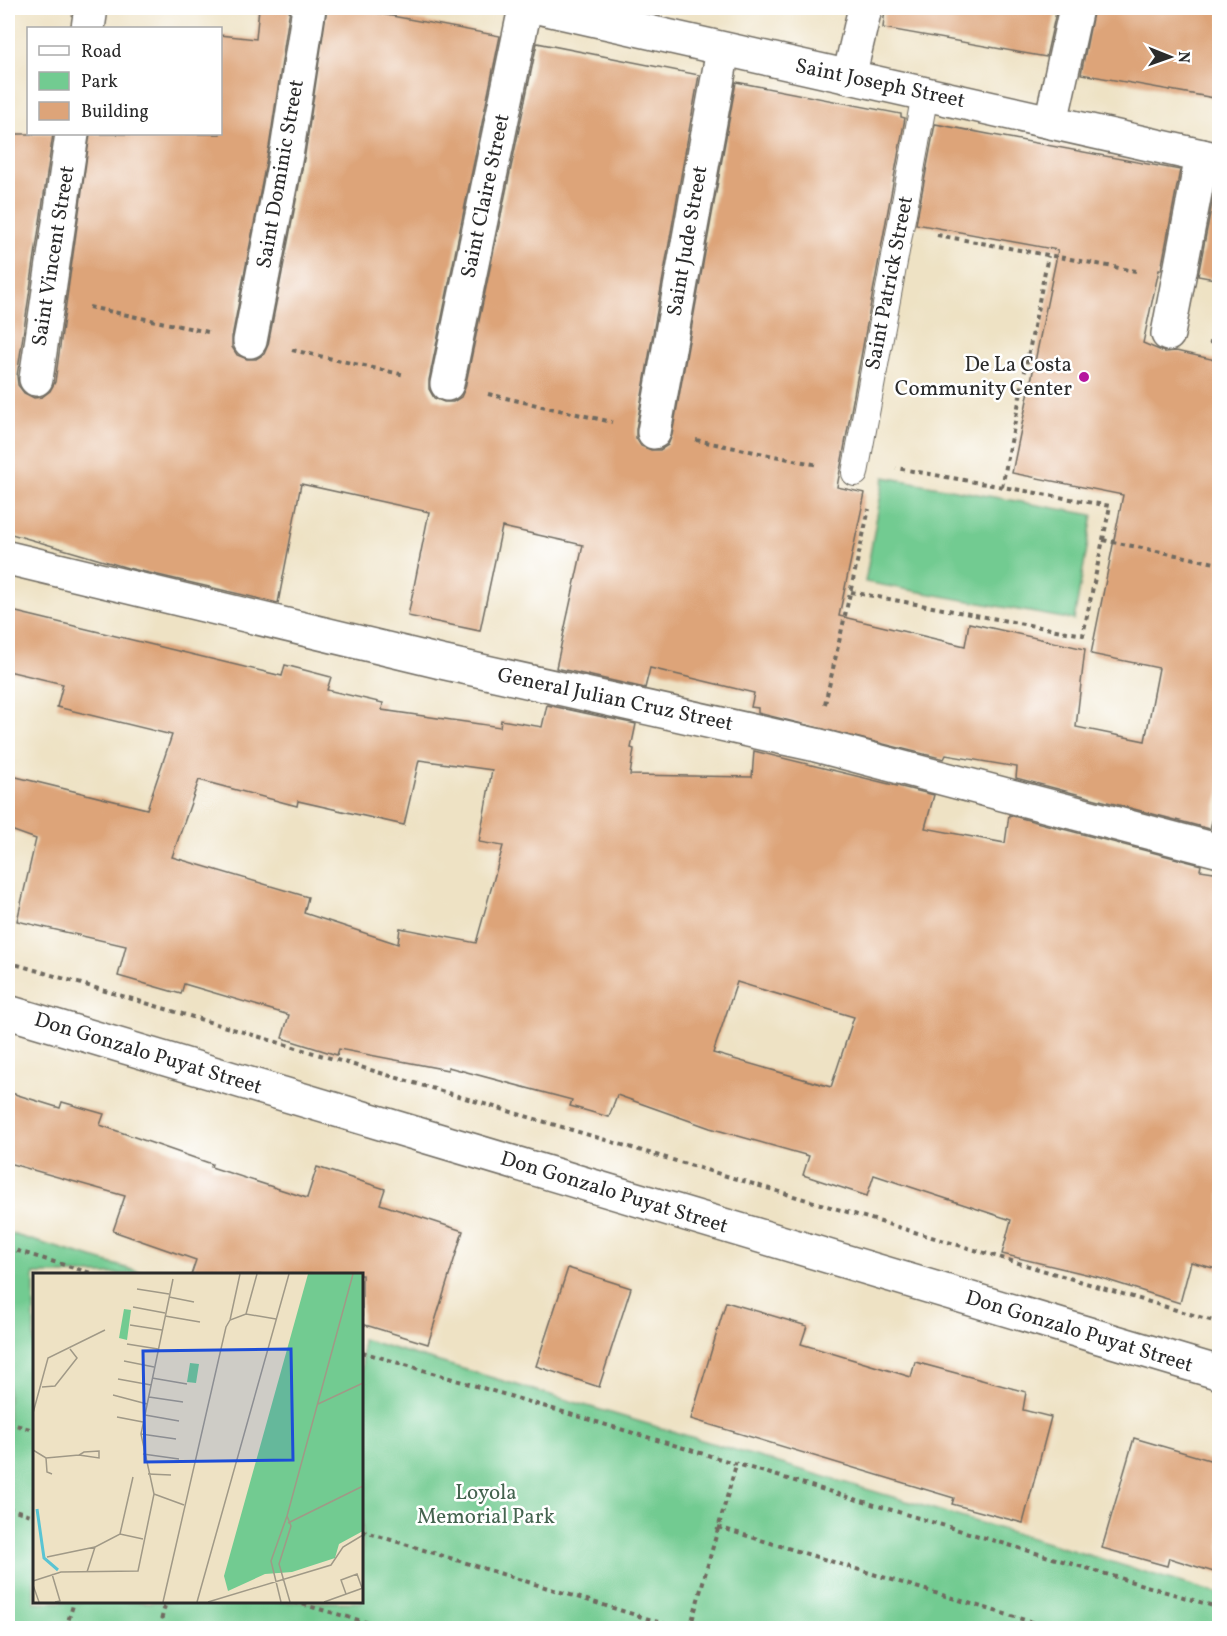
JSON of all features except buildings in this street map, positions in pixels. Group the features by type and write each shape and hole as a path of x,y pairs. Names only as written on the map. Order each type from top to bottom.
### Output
{"street":[{"path":"88,27 92,8"},
{"name":"Saint Dominic Street","path":"250,341 287,150 309,8"},
{"name":"Saint Claire Street","path":"447,384 525,8"},
{"name":"Saint Joseph Street","path":"542,8 651,20 723,50 1211,158"},
{"path":"849,77 865,8"},
{"path":"1051,122 1076,8"},
{"name":"Saint Jude Street","path":"654,432 723,50"},
{"name":"Saint Vincent Street","path":"36,379 72,135"},
{"path":"1168,334 1178,279 1211,158"},
{"name":"General Julian Cruz Street","path":"8,558 441,662 816,745 1220,851"},
{"name":"Don Gonzalo Puyat Street","path":"8,1012 1220,1373"}],"lane":[{"name":"Saint Patrick Street","path":"855,467 925,94"}],"path":[{"path":"900,228 1178,279"},
{"path":"1002,487 1048,256"},
{"path":"851,592 1083,635 1110,506 1002,487 855,467"},
{"path":"816,745 876,478 855,467"},
{"path":"1103,540 1220,564"},
{"path":"8,962 1220,1323"},
{"path":"8,1248 88,1273"},
{"path":"363,1352 1220,1608"},
{"path":"8,1423 33,1430"},
{"path":"690,1629 736,1464"},
{"path":"8,1508 33,1516"},
{"path":"718,1527 1051,1629"},
{"path":"363,1531 678,1629"},
{"path":"66,1629 74,1603"},
{"path":"159,1629 166,1603"},
{"path":"297,1603 387,1629"},
{"path":"1025,1629 1027,1621"}],"green space":[{"path":"884,477 1093,515 1074,620 865,582"},
{"name":"Loyola Memorial Park","path":"8,1233 143,1273 33,1273 33,1603 363,1603 363,1339 1219,1594 1219,1628 8,1628"}],"place":[{"name":"De La Costa Community Center","path":"1084,377"}]}
